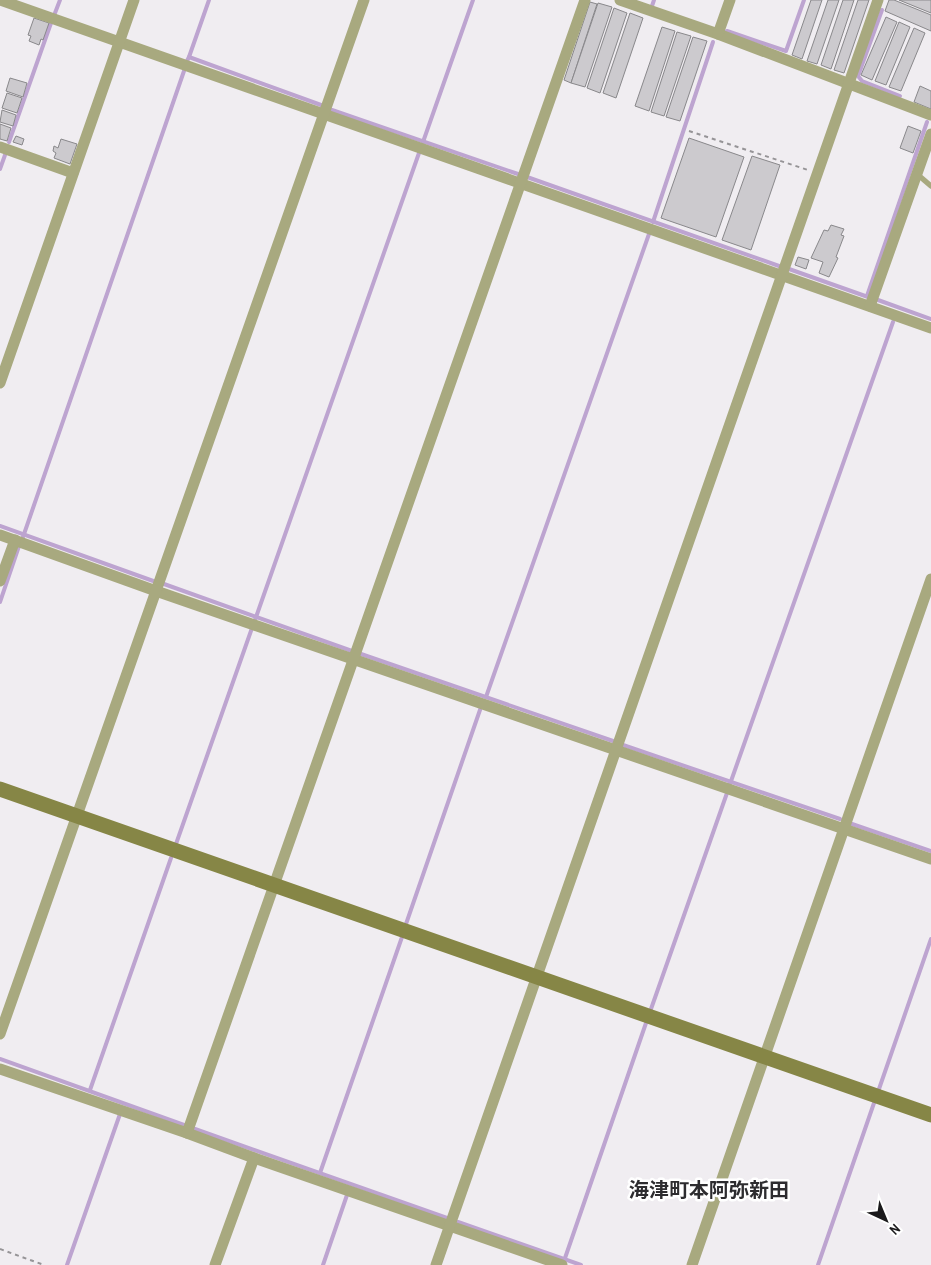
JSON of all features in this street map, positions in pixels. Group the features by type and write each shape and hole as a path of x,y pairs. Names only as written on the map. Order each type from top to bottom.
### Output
{"street":[{"path":"0,0 931,328"},
{"path":"0,384 134,0"},
{"path":"0,1034 364,0"},
{"path":"187,1133 585,0"},
{"path":"620,0 718,34 931,115"},
{"path":"718,34 730,0"},
{"path":"436,1265 878,0"},
{"path":"870,306 931,134"},
{"path":"0,147 73,173"},
{"path":"0,535 156,591 931,859"},
{"path":"0,581 14,540"},
{"path":"692,1265 931,579"},
{"path":"0,789 931,1115"},
{"path":"0,1069 562,1265"},
{"path":"214,1265 254,1158"}],"lane":[{"path":"917,174 931,186"}],"path":[{"path":"689,131 818,173"},
{"path":"0,1249 44,1265"}],"building":[{"path":"811,0 822,0 802,59 792,55"},
{"path":"828,0 839,0 817,64 807,61"},
{"path":"843,0 854,0 831,69 821,65"},
{"path":"858,0 869,0 844,73 834,70"},
{"path":"889,0 894,0 931,15 931,31 885,11"},
{"path":"899,0 931,0 931,13"},
{"path":"590,2 597,4 571,83 564,80"},
{"path":"598,3 612,7 585,87 571,83"},
{"path":"614,8 627,13 600,93 587,88"},
{"path":"630,13 643,18 616,98 603,93"},
{"path":"886,17 897,22 872,80 861,75"},
{"path":"34,18 49,23 43,40 41,39 39,45 29,41 31,36 28,35"},
{"path":"899,22 910,27 886,85 875,81"},
{"path":"662,27 675,31 649,111 635,106"},
{"path":"914,28 925,33 901,91 889,87"},
{"path":"677,32 691,36 664,116 651,112"},
{"path":"693,37 707,41 680,121 666,117"},
{"path":"10,78 27,83 23,97 6,91"},
{"path":"920,86 931,91 931,109 914,102"},
{"path":"7,93 22,98 17,113 2,108"},
{"path":"2,110 16,115 13,126 0,122"},
{"path":"0,124 11,128 7,141 0,139"},
{"path":"908,126 921,131 913,153 900,148"},
{"path":"16,136 24,139 22,145 13,142"},
{"path":"689,138 744,157 716,237 661,218"},
{"path":"61,139 77,144 70,164 54,158 56,153 53,151 54,146 58,148"},
{"path":"752,156 780,165 751,250 722,240"},
{"path":"831,225 844,229 841,235 844,236 836,257 838,258 829,277 819,273 823,262 811,258 824,230 828,231"},
{"path":"798,257 809,260 806,269 795,265"}],"waterway":[{"path":"55,13 60,0"},
{"path":"189,57 209,0"},
{"path":"423,142 473,0"},
{"path":"652,6 654,0"},
{"path":"727,31 786,51 804,0"},
{"path":"882,10 858,76 862,81 900,96"},
{"path":"9,142 51,23"},
{"path":"653,222 713,42"},
{"path":"187,61 189,57 321,105"},
{"path":"23,537 184,71"},
{"path":"332,110 518,174"},
{"path":"867,296 927,122"},
{"path":"255,620 419,153"},
{"path":"0,169 5,155"},
{"path":"527,177 779,266"},
{"path":"486,697 649,234"},
{"path":"789,269 868,297"},
{"path":"878,300 931,319"},
{"path":"730,784 893,322"},
{"path":"0,526 156,582"},
{"path":"0,602 19,546"},
{"path":"164,584 352,651"},
{"path":"176,844 252,628"},
{"path":"361,654 613,741"},
{"path":"406,924 481,707"},
{"path":"623,745 840,819"},
{"path":"651,1009 727,793"},
{"path":"852,824 931,851"},
{"path":"90,1090 171,858"},
{"path":"320,1173 402,937"},
{"path":"879,1089 931,939"},
{"path":"564,1261 646,1023"},
{"path":"0,1059 184,1125"},
{"path":"818,1265 874,1103"},
{"path":"67,1265 120,1114"},
{"path":"195,1129 447,1218"},
{"path":"323,1265 347,1195"},
{"path":"458,1222 581,1265"}],"district":[{"name":"海津町本阿弥新田","path":"709,1190"}]}
